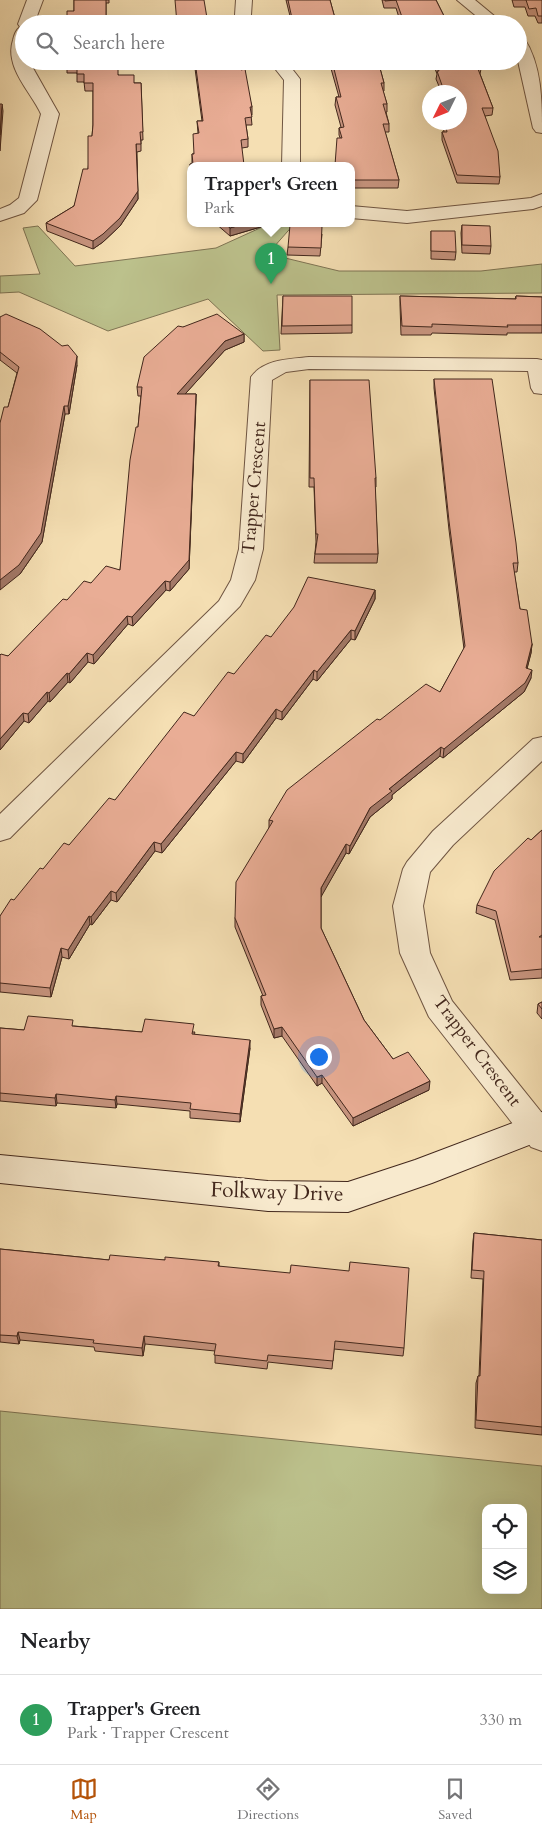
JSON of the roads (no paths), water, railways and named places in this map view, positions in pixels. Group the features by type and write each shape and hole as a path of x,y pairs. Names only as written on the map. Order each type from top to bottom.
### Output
{"street":[{"path":"29,15 35,0"},
{"path":"244,0 244,15"},
{"path":"465,0 484,15"},
{"path":"527,66 542,128"},
{"path":"0,215 17,209 28,200 50,114 26,70"},
{"path":"284,70 292,79 291,162"},
{"path":"355,212 407,217 533,203 542,200"},
{"name":"Trapper Crescent","path":"0,831 228,606 243,580 251,549 262,377 281,366 309,363 537,365 542,388"},
{"name":"Trapper Crescent","path":"540,1131 440,1008 415,953 408,906 417,869 443,838 542,746"},
{"name":"Folkway Drive","path":"0,1169 268,1196 348,1197 540,1131"}],"place":[{"name":"Trapper's Green","path":"271,284"}]}
